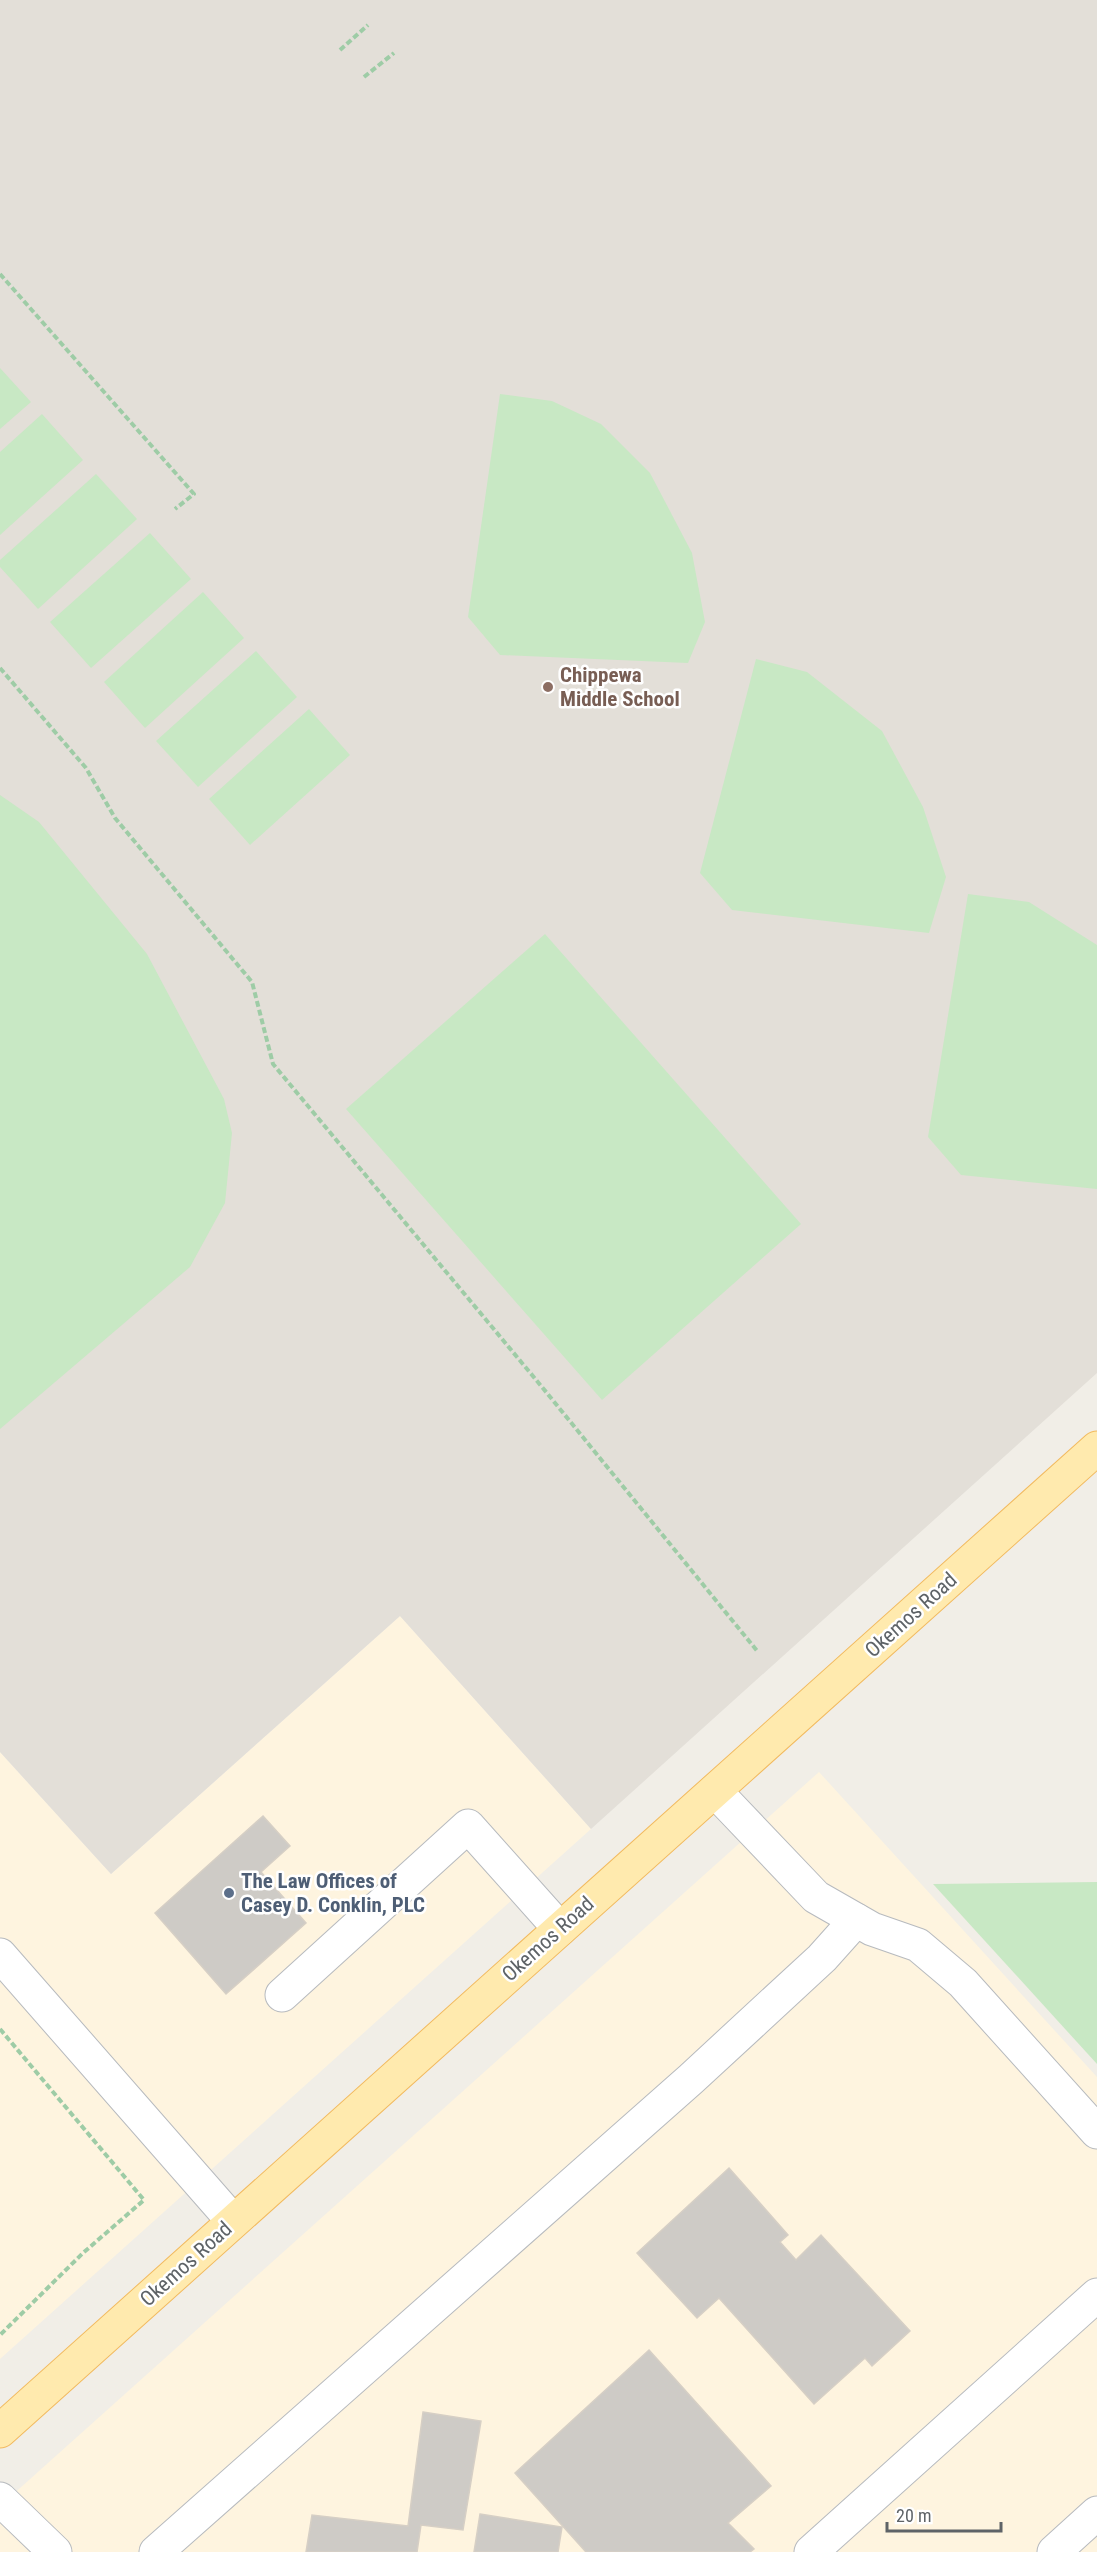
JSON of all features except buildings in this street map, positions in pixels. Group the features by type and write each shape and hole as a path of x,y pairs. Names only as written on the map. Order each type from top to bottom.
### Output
{"main road":[{"name":"Okemos Road","path":"0,2431 1097,1448"}],"lane":[{"path":"715,1791 816,1898 872,1929 918,1945 963,1983 1097,2133"},
{"path":"282,1995 468,1826 560,1929"},
{"path":"156,2552 674,2094 822,1958 856,1920"},
{"path":"0,1955 233,2221"},
{"path":"811,2552 1097,2295"},
{"path":"0,2499 55,2552"},
{"path":"1054,2552 1097,2513"}],"path":[{"path":"340,50 368,25"},
{"path":"364,77 394,53"},
{"path":"0,274 194,494 175,509"},
{"path":"0,668 87,768 115,818 252,982 273,1064 542,1387 758,1652"},
{"path":"0,2030 144,2200 83,2253 0,2335"}],"shaded area":[{"name":"Chippewa Middle School","path":"0,0 1097,0 1097,1373 591,1829 400,1616 111,1874 0,1752"},
{"path":"400,1616 591,1829 0,2359 0,1752 111,1874"},
{"path":"819,1772 1097,2077 1097,2552 0,2552 0,2506"}],"green space":[{"path":"0,368 31,402 0,429"},
{"path":"500,394 552,401 601,424 650,473 692,553 705,622 688,663 500,655 468,617"},
{"path":"42,414 83,460 0,535 0,452"},
{"path":"96,474 137,519 38,609 0,567 0,560"},
{"path":"150,533 191,579 91,668 50,622"},
{"path":"203,592 244,638 145,728 104,682"},
{"path":"256,651 297,697 198,787 156,741"},
{"path":"756,659 807,672 882,731 923,807 946,877 929,933 732,910 700,873"},
{"path":"309,709 350,755 250,845 209,799"},
{"path":"0,795 39,822 147,954 224,1099 232,1133 225,1203 190,1267 0,1429"},
{"path":"968,894 1029,902 1097,945 1097,1189 961,1175 928,1137"},
{"path":"545,934 801,1224 602,1400 346,1109"},
{"path":"1097,1882 1097,2064 933,1884"}],"place":[{"name":"Chippewa Middle School","path":"548,687"},
{"name":"The Law Offices of Casey D. Conklin, PLC","path":"229,1893"}]}
